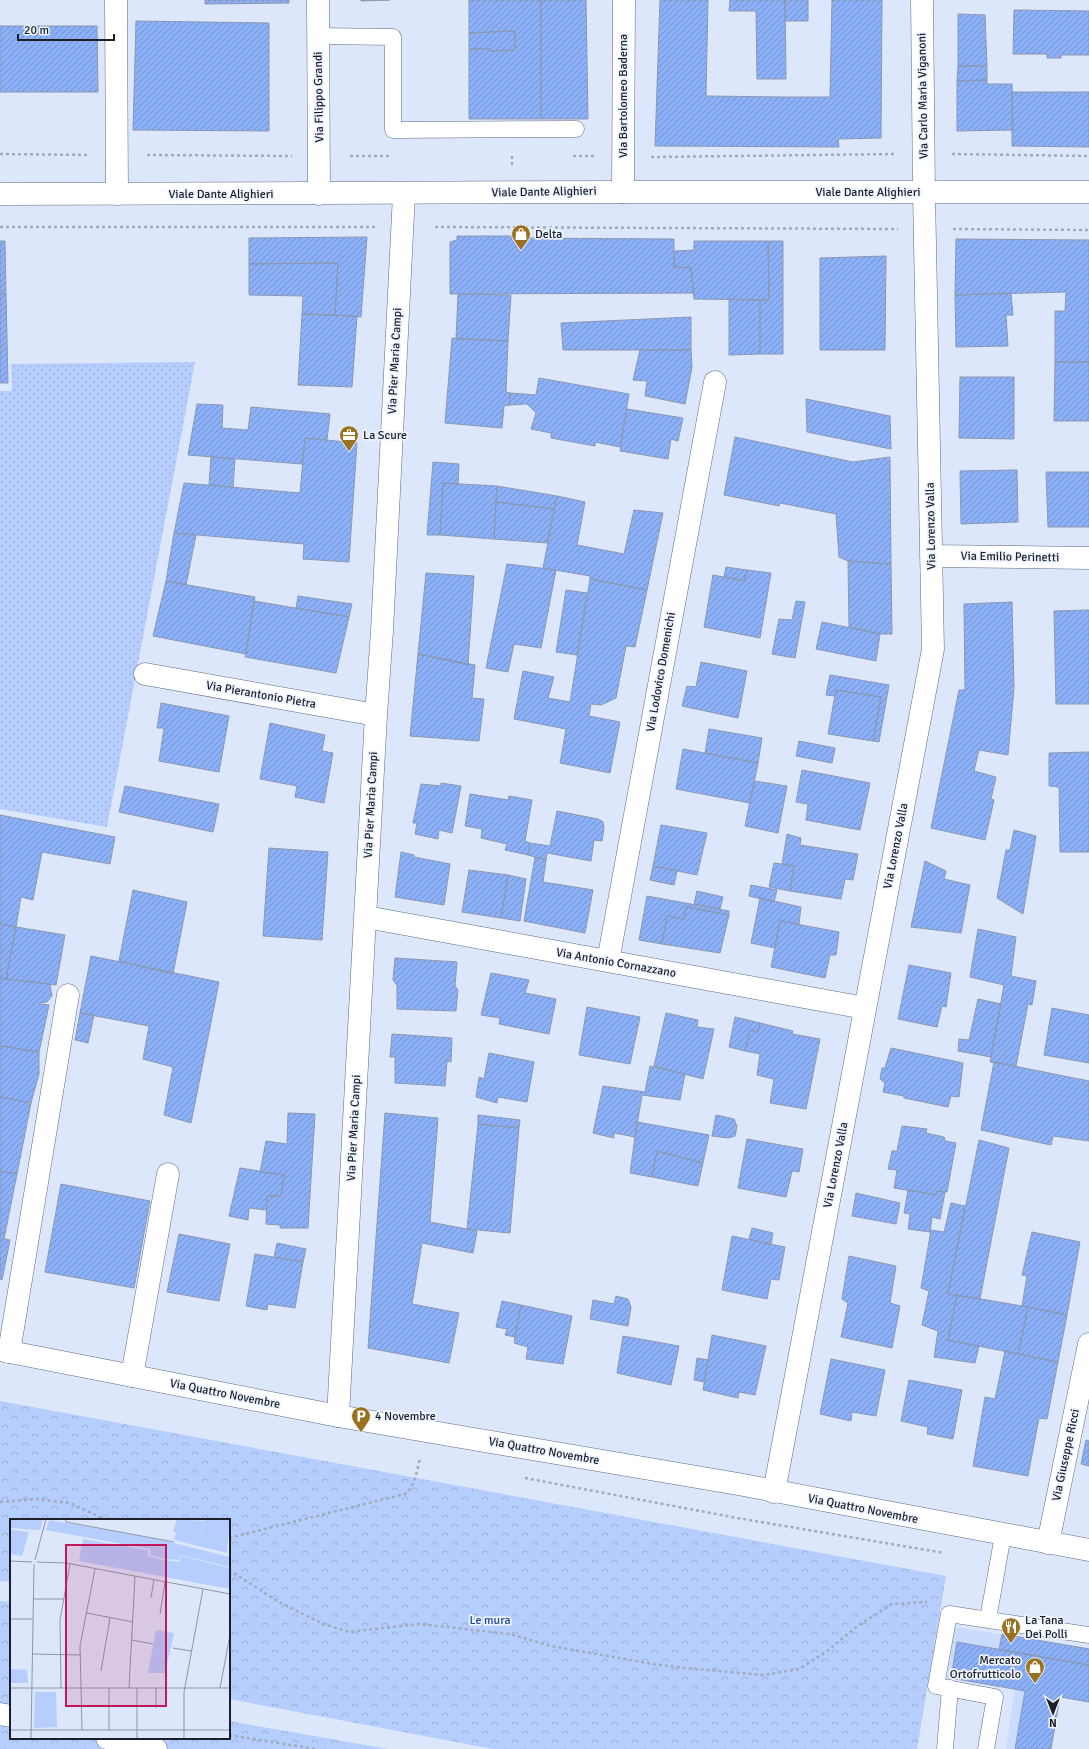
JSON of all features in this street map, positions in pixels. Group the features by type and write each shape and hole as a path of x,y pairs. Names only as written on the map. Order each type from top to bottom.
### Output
{"street":[{"path":"116,0 117,194"},
{"name":"Via Filippo Grandi","path":"318,0 319,194"},
{"name":"Via Bartolomeo Baderna","path":"623,192 624,0"},
{"name":"Via Carlo Maria Viganoni","path":"922,0 924,193"},
{"name":"Viale Dante Alighieri","path":"0,194 1089,192"},
{"name":"Via Lorenzo Valla","path":"774,1492 933,650 924,193"},
{"name":"Via Pier Maria Campi","path":"338,1416 376,715 382,631 404,194"},
{"name":"Via Lodovico Domenichi","path":"608,961 715,382"},
{"name":"Via Emilio Perinetti","path":"932,556 1089,558"},
{"name":"Via Pierantonio Pietra","path":"145,674 376,715"},
{"name":"Via Antonio Cornazzano","path":"366,918 866,1008"},
{"path":"5,1351 68,995"},
{"path":"132,1376 168,1174"},
{"name":"Via Giuseppe Ricci","path":"1048,1543 1089,1344"},
{"name":"Via Quattro Novembre","path":"5,1351 338,1416 731,1483 1089,1550"},
{"path":"0,1714 10,1716"},
{"path":"111,1739 156,1749"}],"lane":[{"path":"318,36 393,37 393,130 576,129"},
{"path":"988,1620 1003,1535"},
{"path":"986,1749 995,1697 936,1686 949,1614 1089,1635"},
{"path":"945,1749 950,1688"}],"path":[{"path":"0,154 94,155"},
{"path":"649,157 903,154"},
{"path":"949,154 1089,156"},
{"path":"147,155 298,156"},
{"path":"0,227 380,227"},
{"path":"434,227 898,229"},
{"path":"952,229 1089,230"},
{"path":"230,1538 405,1494 409,1491 416,1474 420,1458"},
{"path":"0,1502 36,1499 70,1503 104,1519"},
{"path":"230,1571 279,1602 321,1623 349,1632 420,1624 510,1634 551,1646 653,1664 694,1670 764,1675 799,1669 826,1652 859,1625 892,1604 941,1602 949,1614"},
{"path":"230,1735 315,1749"}],"shaded area":[{"name":"Mercato Ortofrutticolo","path":"954,1627 1089,1648 1089,1699 1057,1695 1049,1749 1006,1749 1015,1689 947,1679"}],"green space":[{"path":"195,362 107,827 0,809 0,391 12,391 11,364"},
{"name":"Le mura","path":"0,1401 946,1576 917,1749 493,1749 230,1699 230,1519 10,1519 10,1582 0,1581"},
{"path":"0,1601 10,1602 10,1739 230,1739 230,1721 388,1749 0,1749"}],"building":[{"path":"205,0 289,0 289,3 205,4"},
{"path":"361,0 390,0 361,1"},
{"path":"469,0 541,0 541,119 469,119 469,49 490,49 490,51 515,50 515,31 469,33"},
{"path":"541,0 586,0 588,119 541,119"},
{"path":"660,0 708,0 706,96 830,97 832,0 882,0 881,138 838,139 839,147 655,146"},
{"path":"730,0 785,0 786,79 757,79 756,11 729,11"},
{"path":"785,0 808,0 808,21 785,21"},
{"path":"1014,10 1089,11 1089,55 1061,55 1061,58 1047,58 1047,54 1013,54"},
{"path":"958,14 985,15 987,66 958,66"},
{"path":"136,21 269,23 269,131 133,130"},
{"path":"0,26 97,26 98,92 0,92"},
{"path":"515,31 515,50 490,51 490,49 469,49 469,33"},
{"path":"958,66 987,66 987,80 957,81"},
{"path":"987,80 987,84 1012,84 1013,130 957,131 957,81"},
{"path":"1012,92 1089,92 1089,147 1012,146"},
{"path":"457,236 512,236 512,238 674,239 674,267 691,268 694,293 450,294 450,242 457,240"},
{"path":"367,237 361,317 335,315 338,263 249,264 249,238"},
{"path":"956,239 1089,240 1089,362 1055,362 1055,311 1065,311 1066,292 955,295"},
{"path":"0,241 5,241 6,294 0,294"},
{"path":"694,241 768,241 769,300 694,299 691,268 674,267 675,251 694,250"},
{"path":"768,241 783,241 783,354 760,354 760,300 769,300"},
{"path":"886,256 885,350 820,350 820,258"},
{"path":"338,263 335,315 302,314 303,296 249,295 249,264"},
{"path":"1011,293 1013,315 1006,315 1008,346 956,347 955,295"},
{"path":"0,294 6,294 8,383 0,383"},
{"path":"458,294 511,295 508,341 456,339"},
{"path":"729,299 760,300 760,354 729,355"},
{"path":"302,314 357,316 352,387 298,385"},
{"path":"691,317 691,350 563,350 561,323"},
{"path":"452,338 508,341 506,392 510,393 510,405 504,406 502,428 445,423"},
{"path":"640,350 691,350 692,367 685,404 645,396 647,381 633,380"},
{"path":"1055,362 1089,362 1089,421 1054,421"},
{"path":"960,377 1014,377 1014,439 959,438"},
{"path":"539,378 629,394 620,447 595,442 595,446 551,438 551,433 531,429 536,413 527,404 510,405 510,393 536,395"},
{"path":"806,399 890,416 891,449 807,432"},
{"path":"197,404 223,405 222,428 248,430 251,407 330,414 327,440 305,438 302,464 188,455"},
{"path":"627,409 683,418 678,441 671,439 668,459 620,451"},
{"path":"735,437 853,462 890,457 891,564 848,561 839,557 836,514 780,503 779,506 724,495"},
{"path":"305,438 357,443 349,562 303,559 304,544 174,533 184,483 300,493"},
{"path":"211,457 235,459 233,487 209,485"},
{"path":"433,462 459,464 458,484 443,483 440,535 427,535"},
{"path":"1017,470 1018,522 961,524 960,471"},
{"path":"1046,472 1089,472 1089,527 1048,527"},
{"path":"443,483 497,486 494,539 440,535"},
{"path":"497,486 557,496 554,509 496,502"},
{"path":"557,496 585,502 577,545 624,554 634,510 663,513 647,590 590,579 590,576 543,568"},
{"path":"496,502 554,509 547,543 494,539"},
{"path":"174,533 196,535 186,585 166,581"},
{"path":"848,561 891,564 892,634 880,634 849,627"},
{"path":"507,564 556,570 541,648 514,644 508,672 486,668"},
{"path":"726,567 747,570 744,581 724,577"},
{"path":"747,570 771,573 760,638 704,627 713,575 744,581"},
{"path":"426,573 474,576 468,665 418,654"},
{"path":"590,579 647,590 635,647 626,646 616,698 601,705 591,704 589,716 620,722 610,773 560,763 566,729 514,719 523,671 554,677 548,698 570,702"},
{"path":"166,581 255,597 246,654 153,636"},
{"path":"566,590 587,593 577,655 556,652"},
{"path":"298,596 352,604 349,617 296,608"},
{"path":"254,601 349,617 336,673 245,657"},
{"path":"796,601 805,602 795,658 772,654 779,619 792,620"},
{"path":"1012,602 1014,688 1008,755 979,750 974,771 996,777 991,799 994,800 985,840 931,828 959,690 965,690 964,604"},
{"path":"1089,610 1089,704 1056,704 1054,611"},
{"path":"822,622 880,634 876,661 816,649"},
{"path":"418,654 475,665 472,698 484,699 479,741 410,736"},
{"path":"701,662 747,671 738,718 682,706 687,686 696,687"},
{"path":"830,675 889,685 879,742 873,741 881,697 836,690 835,696 826,695"},
{"path":"836,690 881,697 873,741 828,734"},
{"path":"161,703 229,716 219,772 159,761 164,728 157,728"},
{"path":"270,723 325,735 322,751 333,753 324,803 295,797 297,786 260,779"},
{"path":"709,729 762,738 758,763 705,753"},
{"path":"799,741 835,748 832,763 796,756"},
{"path":"683,749 758,763 750,803 676,789"},
{"path":"1089,752 1089,852 1060,852 1059,787 1049,786 1049,753"},
{"path":"802,770 870,783 860,830 806,820 808,804 796,802"},
{"path":"754,781 787,786 778,833 745,826"},
{"path":"441,783 461,786 452,833 439,830 438,839 415,834 417,823 413,823 421,784 441,786"},
{"path":"125,786 219,804 213,832 119,812"},
{"path":"470,794 508,800 509,796 532,800 525,841 530,843 528,855 505,850 507,844 481,838 482,829 465,826"},
{"path":"557,811 598,819 603,822 604,828 602,841 594,840 591,861 547,853 546,860 528,855 530,843 550,846"},
{"path":"0,815 115,837 110,864 42,852 33,900 21,897 16,927 0,924"},
{"path":"661,825 707,833 697,875 653,866"},
{"path":"1014,830 1036,836 1023,914 997,898 1006,850 1010,850"},
{"path":"787,834 801,838 800,845 858,854 853,880 845,879 841,899 790,891 794,866 782,864"},
{"path":"269,848 328,852 322,940 263,936"},
{"path":"401,852 414,855 414,857 450,864 444,905 395,897"},
{"path":"535,857 546,860 543,882 593,890 585,933 524,921"},
{"path":"925,861 946,871 944,879 970,885 961,933 911,927"},
{"path":"774,863 794,866 790,891 769,887"},
{"path":"653,866 677,871 674,885 650,880"},
{"path":"469,870 508,875 501,918 462,912"},
{"path":"508,875 526,879 520,921 501,918"},
{"path":"751,885 777,890 774,902 749,896"},
{"path":"133,890 187,902 173,974 119,961"},
{"path":"697,891 723,897 720,909 694,904"},
{"path":"647,896 729,911 729,915 686,907 684,919 667,916 662,944 639,940"},
{"path":"760,898 801,907 799,924 780,921 775,948 751,943"},
{"path":"686,907 729,915 720,953 662,944 667,916 684,919"},
{"path":"780,921 839,932 836,955 830,955 825,978 771,967"},
{"path":"0,924 16,927 6,979 0,978"},
{"path":"16,927 65,935 56,985 6,979"},
{"path":"978,929 1016,937 1011,976 1036,981 1032,1005 1028,1004 1016,1066 990,1062 1004,985 970,977"},
{"path":"91,956 219,982 191,1123 164,1115 173,1067 143,1059 149,1026 80,1013"},
{"path":"395,958 457,962 455,986 458,990 456,1011 397,1009 397,985 393,980"},
{"path":"909,965 951,973 946,1007 942,1006 937,1027 898,1019"},
{"path":"491,973 529,980 525,993 556,999 549,1034 499,1024 500,1018 481,1015"},
{"path":"0,978 50,984 52,996 47,1002 40,1003 49,1005 39,1052 0,1046"},
{"path":"978,999 1001,1004 991,1057 958,1051 959,1039 969,1040"},
{"path":"587,1007 640,1017 630,1064 579,1055"},
{"path":"1052,1008 1089,1015 1089,1063 1044,1055"},
{"path":"80,1013 94,1015 88,1043 75,1040"},
{"path":"666,1013 698,1020 697,1027 714,1029 703,1079 654,1066"},
{"path":"735,1017 760,1023 758,1032 750,1030 745,1051 729,1047"},
{"path":"760,1023 793,1031 792,1034 820,1039 806,1109 770,1103 774,1079 757,1075 760,1054 745,1051 750,1030 758,1032"},
{"path":"392,1034 452,1038 451,1062 447,1061 445,1086 395,1083 395,1057 390,1057"},
{"path":"0,1046 39,1052 39,1074 31,1103 0,1097"},
{"path":"891,1048 963,1063 959,1097 951,1096 948,1107 883,1092 885,1083 880,1079 882,1068 885,1068"},
{"path":"489,1053 534,1062 527,1102 498,1097 497,1103 476,1097 479,1077 484,1079"},
{"path":"994,1062 1089,1081 1089,1141 1053,1136 1051,1145 981,1130"},
{"path":"650,1066 685,1074 680,1100 642,1095 635,1137 614,1133 614,1138 593,1133 603,1086 645,1092"},
{"path":"0,1097 31,1103 17,1174 0,1171"},
{"path":"288,1113 315,1114 308,1228 280,1228 280,1225 266,1224 267,1196 281,1196 284,1175 260,1172 266,1141 287,1144"},
{"path":"385,1113 438,1118 430,1222 477,1231 473,1253 422,1243 412,1304 459,1313 449,1363 368,1348"},
{"path":"478,1115 520,1120 519,1128 478,1124"},
{"path":"716,1115 734,1119 737,1126 735,1136 728,1138 712,1136"},
{"path":"637,1122 709,1135 703,1163 657,1151 652,1177 630,1173"},
{"path":"478,1124 519,1128 510,1233 467,1229"},
{"path":"902,1126 927,1129 926,1133 944,1137 945,1141 956,1143 947,1192 937,1191 936,1195 894,1188 897,1170 888,1169 892,1151 897,1151"},
{"path":"747,1139 803,1149 799,1172 792,1171 786,1197 738,1188"},
{"path":"979,1140 1009,1148 980,1299 948,1294"},
{"path":"657,1151 703,1163 698,1186 652,1177"},
{"path":"240,1168 284,1175 281,1196 267,1196 266,1210 249,1208 248,1220 229,1216"},
{"path":"0,1171 17,1174 4,1239 10,1240 2,1280 0,1279"},
{"path":"61,1184 150,1201 134,1288 45,1272"},
{"path":"908,1190 936,1195 937,1191 945,1192 940,1219 932,1217 930,1232 908,1229 910,1214 904,1213"},
{"path":"856,1193 900,1203 896,1224 852,1216"},
{"path":"951,1203 965,1206 948,1294 957,1295 948,1340 979,1346 975,1363 934,1357 938,1331 922,1325 929,1291 921,1288 931,1230 944,1232"},
{"path":"752,1228 773,1233 771,1245 749,1239"},
{"path":"1032,1232 1080,1242 1067,1315 1022,1306 1027,1276 1022,1275"},
{"path":"179,1234 230,1244 219,1301 167,1292"},
{"path":"732,1236 785,1247 779,1280 771,1279 767,1299 722,1290"},
{"path":"277,1243 306,1249 303,1262 274,1257"},
{"path":"255,1254 303,1262 295,1308 268,1304 267,1310 246,1306"},
{"path":"849,1256 896,1266 890,1303 900,1306 892,1348 841,1337 848,1303 842,1299"},
{"path":"957,1295 1028,1307 1018,1354 948,1340"},
{"path":"616,1296 628,1299 631,1307 628,1326 590,1319 593,1300 614,1304"},
{"path":"502,1301 521,1305 515,1337 505,1335 507,1329 496,1327"},
{"path":"521,1305 572,1316 563,1364 526,1359 528,1347 514,1343"},
{"path":"1028,1307 1067,1315 1058,1362 1018,1354"},
{"path":"712,1335 766,1346 755,1395 739,1392 738,1398 703,1390"},
{"path":"623,1336 679,1346 671,1385 617,1373"},
{"path":"1005,1351 1058,1362 1047,1419 1039,1418 1028,1476 973,1466 985,1397 995,1399"},
{"path":"697,1358 708,1360 704,1382 694,1380"},
{"path":"831,1359 885,1370 876,1416 852,1412 851,1421 820,1414"},
{"path":"909,1380 962,1390 953,1439 927,1434 928,1427 901,1421"},
{"path":"1086,1440 1089,1441 1089,1466 1081,1464"},
{"path":"1002,1634 1089,1649 1089,1665 999,1650"},
{"name":"Mercato Ortofrutticolo","path":"957,1642 1089,1665 1089,1702 1060,1697 1051,1749 1015,1749 1025,1691 951,1678"}],"place":[{"name":"Delta","path":"521,251"},
{"name":"La Scure","path":"349,452"},
{"name":"4 Novembre","path":"361,1433"},
{"name":"La Tana Dei Polli","path":"1011,1644"},
{"name":"Mercato Ortofrutticolo","path":"1035,1684"}]}
